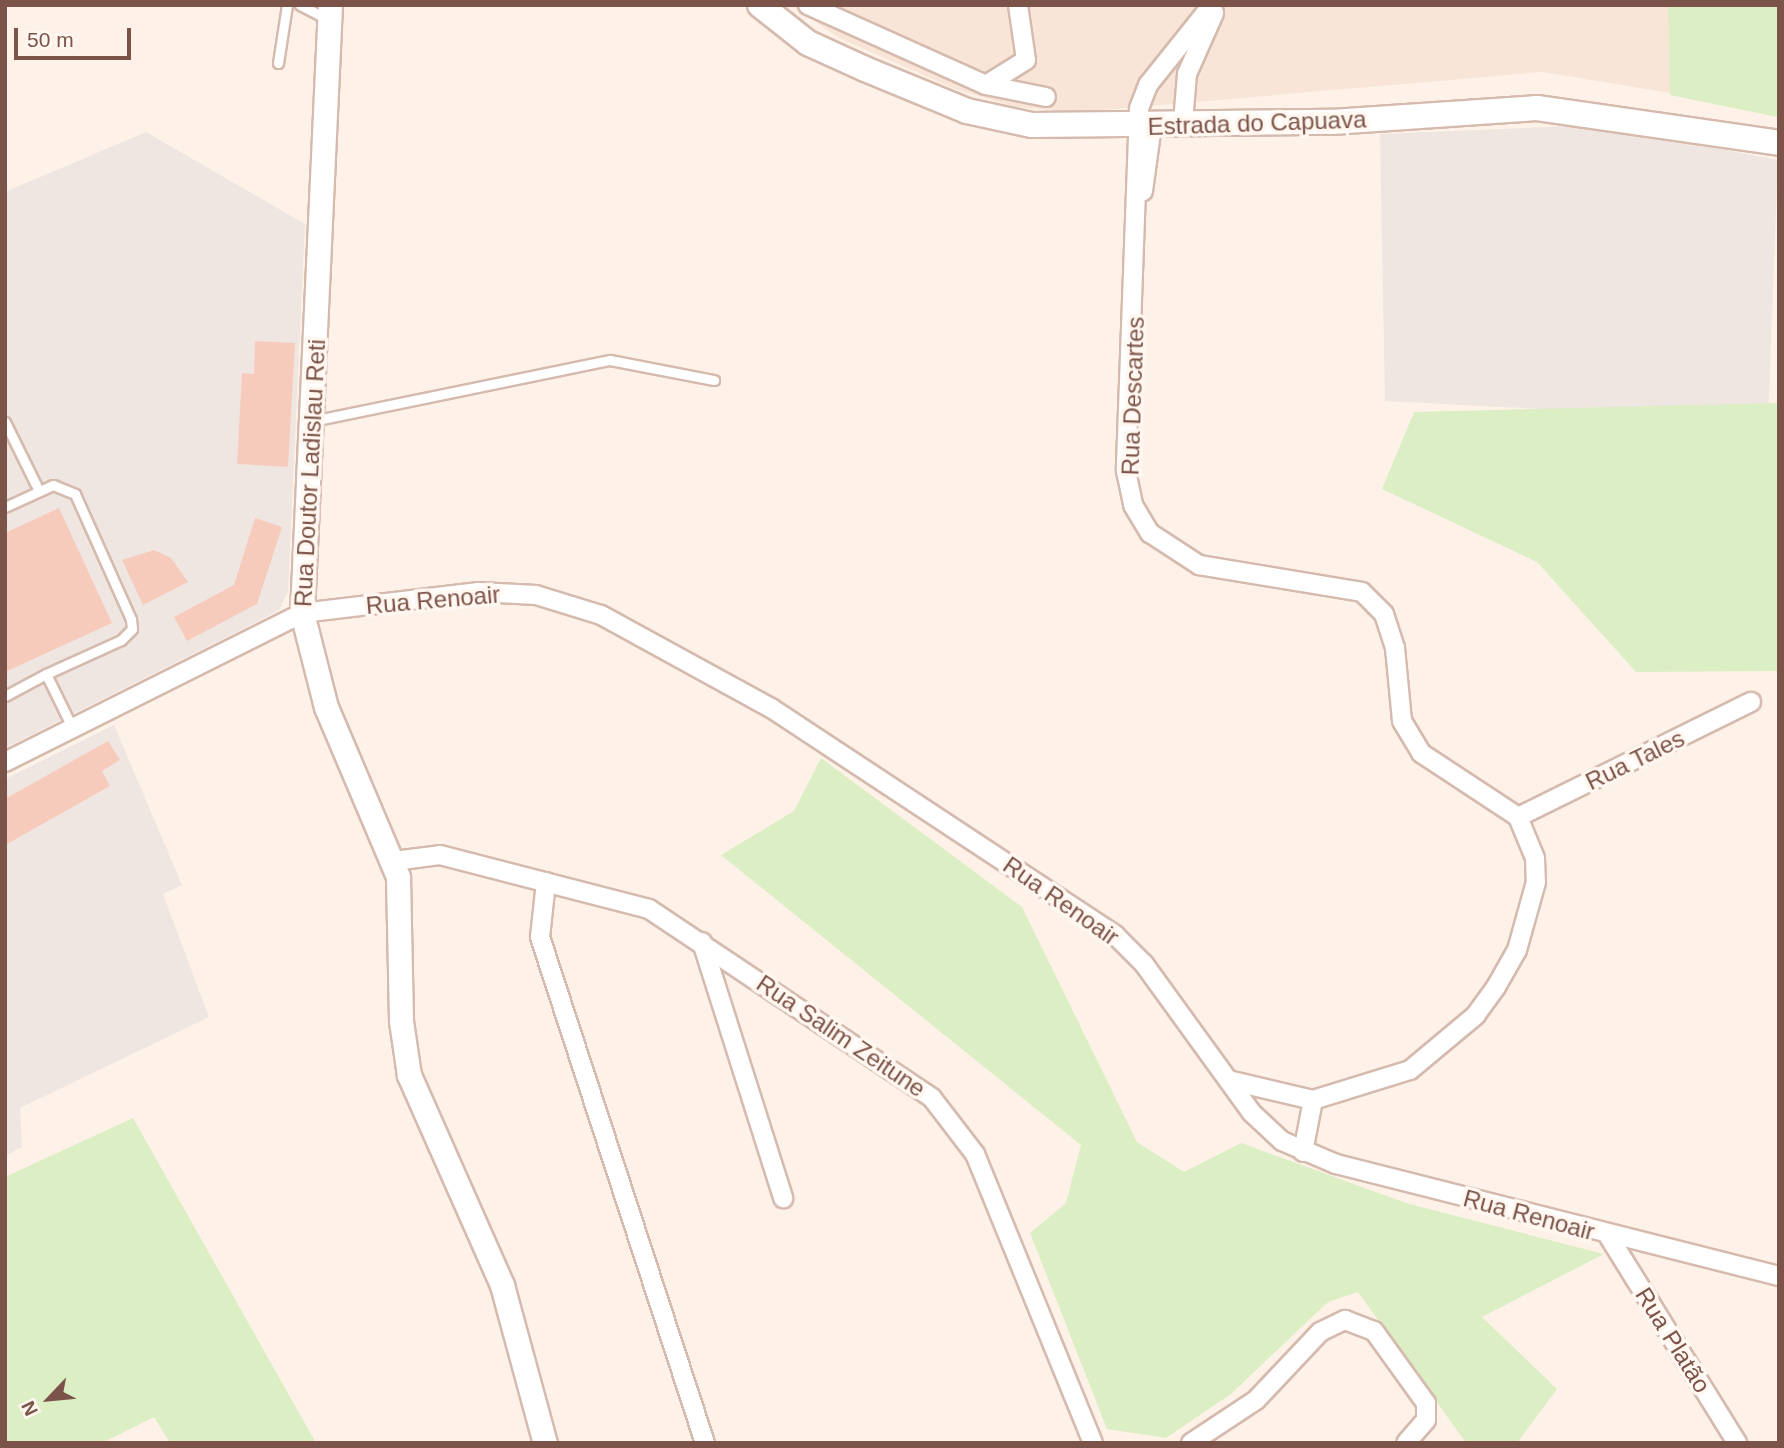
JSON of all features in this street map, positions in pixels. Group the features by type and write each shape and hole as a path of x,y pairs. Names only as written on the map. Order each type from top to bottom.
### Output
{"main road":[{"name":"Estrada do Capuava","path":"760,5 808,43 967,111 1032,125 1144,126 1183,122 1332,122 1537,108 1779,143"}],"street":[{"path":"808,5 986,85 1046,97"},
{"path":"986,85 1027,60 1018,5"},
{"name":"Rua Descartes","path":"1212,5 1148,85 1126,471 1133,505 1150,533 1199,565 1362,592 1384,614 1395,648 1402,721 1421,753 1518,817"},
{"path":"1183,122 1187,74 1218,5"},
{"name":"Rua Doutor Ladislau Reti","path":"331,13 302,613 326,707 394,861 409,1075 502,1284 545,1443"},
{"name":"Rua Renoair","path":"5,762 302,613 479,592 536,594 601,615 662,645 771,708 1115,935 1252,1114 1303,1152 1609,1237 1779,1276"},
{"name":"Rua Tales","path":"1518,817 1751,702"},
{"path":"1228,1080 1313,1100 1410,1070 1476,1016 1517,950 1536,882 1535,858 1518,817"},
{"name":"Rua Salim Zeitune","path":"394,861 440,855 649,909 932,1098 955,1122 975,1154 1093,1443"},
{"path":"546,881 540,937 705,1443"},
{"path":"702,942 783,1198"},
{"path":"1303,1152 1313,1100"},
{"name":"Rua Platão","path":"1609,1237 1737,1443"},
{"path":"1191,1443 1256,1399 1320,1332 1345,1320 1374,1331 1426,1403 1428,1415 1406,1443"}],"lane":[{"path":"278,63 287,5"},
{"path":"300,5 331,13"},
{"path":"310,422 610,360 714,380"},
{"path":"5,422 39,491"},
{"path":"5,507 39,491 65,486 75,494 132,629 5,696"},
{"path":"46,674 72,727"}],"shaded area":[{"path":"791,5 1779,5 1779,111 1542,72 1080,112 1015,107 955,89 839,38"},
{"path":"1595,125 1778,160 1768,421 1385,401 1380,134"},
{"path":"146,132 305,224 288,592 280,609 264,618 5,748 5,192"},
{"path":"114,725 182,885 163,894 209,1017 20,1108 22,1147 5,1156 5,779"}],"green space":[{"path":"1668,5 1779,5 1777,117 1670,95"},
{"path":"1779,403 1779,671 1636,672 1537,562 1382,489 1414,412"},
{"path":"821,758 1022,907 1137,1142 1184,1172 1241,1143 1406,1203 1604,1254 1482,1317 1557,1389 1517,1443 1466,1443 1358,1292 1328,1302 1231,1394 1166,1438 1107,1429 1030,1233 1066,1203 1081,1145 721,855 794,811"},
{"path":"133,1118 316,1443 170,1443 154,1417 102,1443 5,1443 5,1177"}],"building":[{"path":"255,341 295,343 288,467 237,464 242,373 254,374"},
{"path":"59,508 112,623 5,672 5,533"},
{"path":"255,518 282,527 257,604 187,641 174,617 234,585"},
{"path":"154,550 171,558 188,582 143,605 122,560"},
{"path":"108,741 120,760 102,771 110,786 7,844 5,799"}]}
